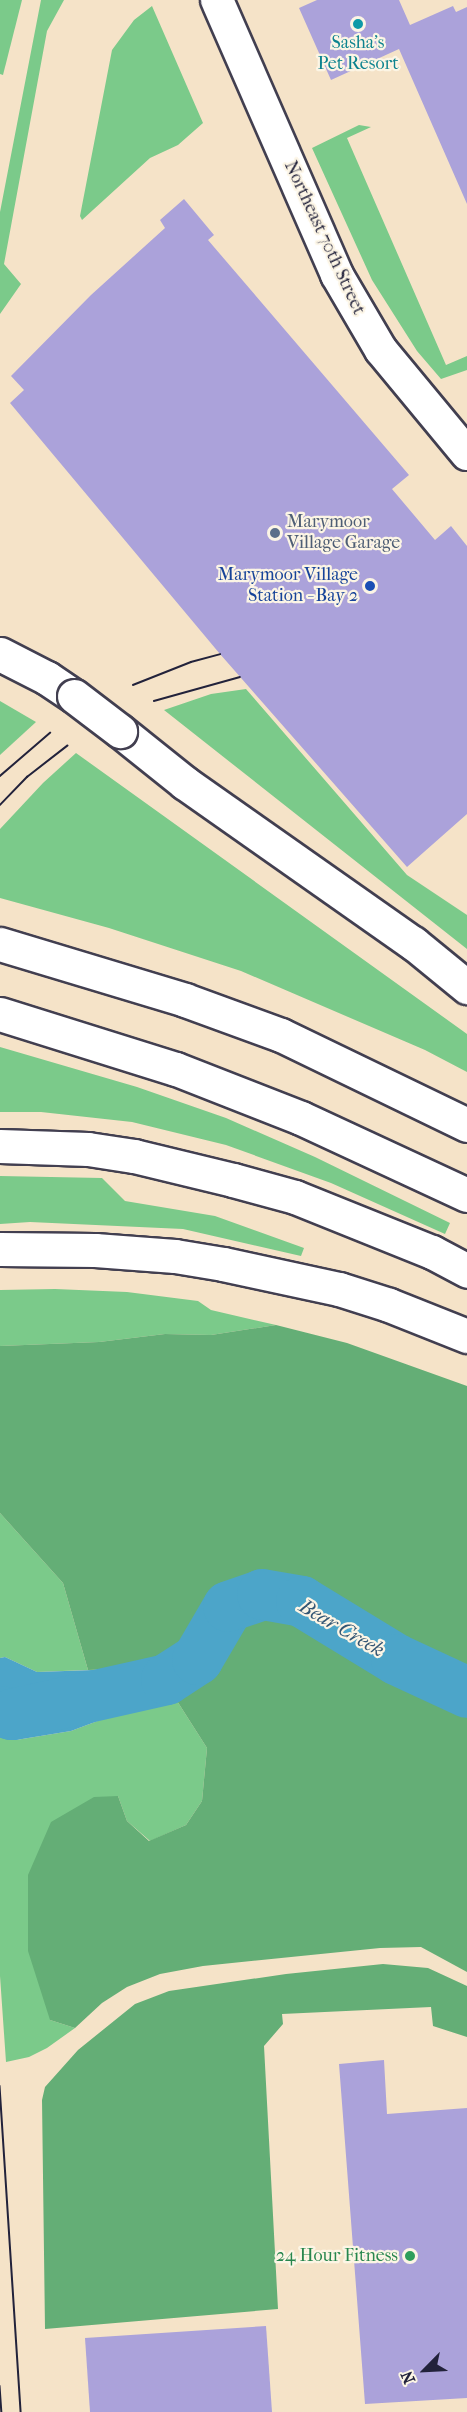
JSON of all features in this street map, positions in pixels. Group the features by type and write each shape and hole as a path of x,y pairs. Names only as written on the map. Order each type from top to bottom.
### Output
{"highway":[{"path":"0,654 47,678 74,696 185,783 413,943 467,987"},
{"path":"3,945 185,1000 281,1035 467,1125"},
{"path":"4,1015 207,1081 301,1118 467,1195"},
{"path":"4,1146 88,1149 134,1156 233,1180 295,1197 432,1252 467,1271"},
{"path":"0,1249 132,1252 223,1264 339,1289 389,1305 467,1336"}],"street":[{"name":"Northeast 70th Street","path":"217,0 337,275 381,350 467,454"}],"green space":[{"path":"0,0 22,0 3,75 0,74"},
{"path":"41,0 64,0 47,31 4,264 21,284 0,314 0,212"},
{"path":"152,6 203,123 178,145 150,158 82,220 80,216 112,50 134,20"},
{"path":"359,125 371,127 347,138 446,365 467,356 467,370 441,379 417,351 372,280 312,148"},
{"path":"246,689 407,875 467,915 467,949 164,710 211,694"},
{"path":"0,701 36,722 0,755"},
{"path":"76,753 467,1034 467,1072 425,1050 241,971 109,928 0,898 0,829 43,783"},
{"path":"0,1047 137,1087 226,1118 315,1157 450,1223 445,1234 331,1183 226,1145 132,1122 41,1112 0,1112"},
{"path":"0,1176 102,1178 125,1201 215,1216 304,1248 301,1256 183,1229 30,1222 0,1224"},
{"path":"55,1289 127,1292 198,1301 211,1310 276,1325 211,1335 165,1334 99,1342 0,1346 0,1290"},
{"path":"276,1325 347,1343 467,1386 467,1972 421,1947 380,1948 203,1966 160,1974 127,1987 102,2003 75,2028 50,2020 28,1951 28,1875 51,1822 94,1797 118,1796 127,1821 149,1841 186,1825 202,1801 207,1748 172,1693 150,1668 88,1670 63,1583 0,1513 0,1346 99,1342 165,1334 211,1335"},
{"path":"0,1513 63,1583 88,1670 37,1672 5,1657 0,1658"},
{"path":"172,1693 207,1748 202,1801 186,1825 150,1841 127,1821 118,1796 50,2020 75,2028 47,2048 29,2057 6,2062 0,1976 0,1737 16,1740 71,1731"},
{"path":"383,1964 428,1968 467,1986 467,2037 433,2026 431,2007 282,2014 283,2024 264,2046 278,2309 45,2329 42,2100 45,2087 78,2050 135,2004 169,1991 286,1974"}],"water":[{"path":"5,1657 37,1672 150,1668 172,1693 71,1731 16,1740 0,1737 0,1658"}],"building":[{"path":"317,0 399,0 410,25 453,6 456,12 467,7 467,204 399,49 331,80 299,8"},
{"name":"Marymoor Village Garage","path":"184,199 214,235 208,240 409,475 392,489 435,540 451,526 467,546 467,814 407,867 220,654 10,403 24,390 11,376 91,295 165,228 160,220"},
{"name":"24 Hour Fitness","path":"384,2060 387,2114 467,2108 467,2398 365,2404 339,2064"},
{"path":"266,2326 272,2412 90,2412 85,2338"}],"waterway":[{"name":"Bear Creek","path":"0,1711 11,1714 166,1679 197,1659 228,1606 262,1594 301,1601 396,1659 467,1692"}],"tram line":[{"path":"133,685 191,662 220,654"},
{"path":"154,701 240,677"},
{"path":"0,776 50,733"},
{"path":"0,805 27,777 67,746"},
{"path":"0,2086 21,2412"},
{"path":"0,2386 2,2412"}],"place":[{"name":"Sasha's Pet Resort","path":"358,24"},
{"name":"Marymoor Village Garage","path":"275,533"},
{"name":"Marymoor Village Station - Bay 2","path":"370,586"},
{"name":"24 Hour Fitness","path":"410,2256"}]}
